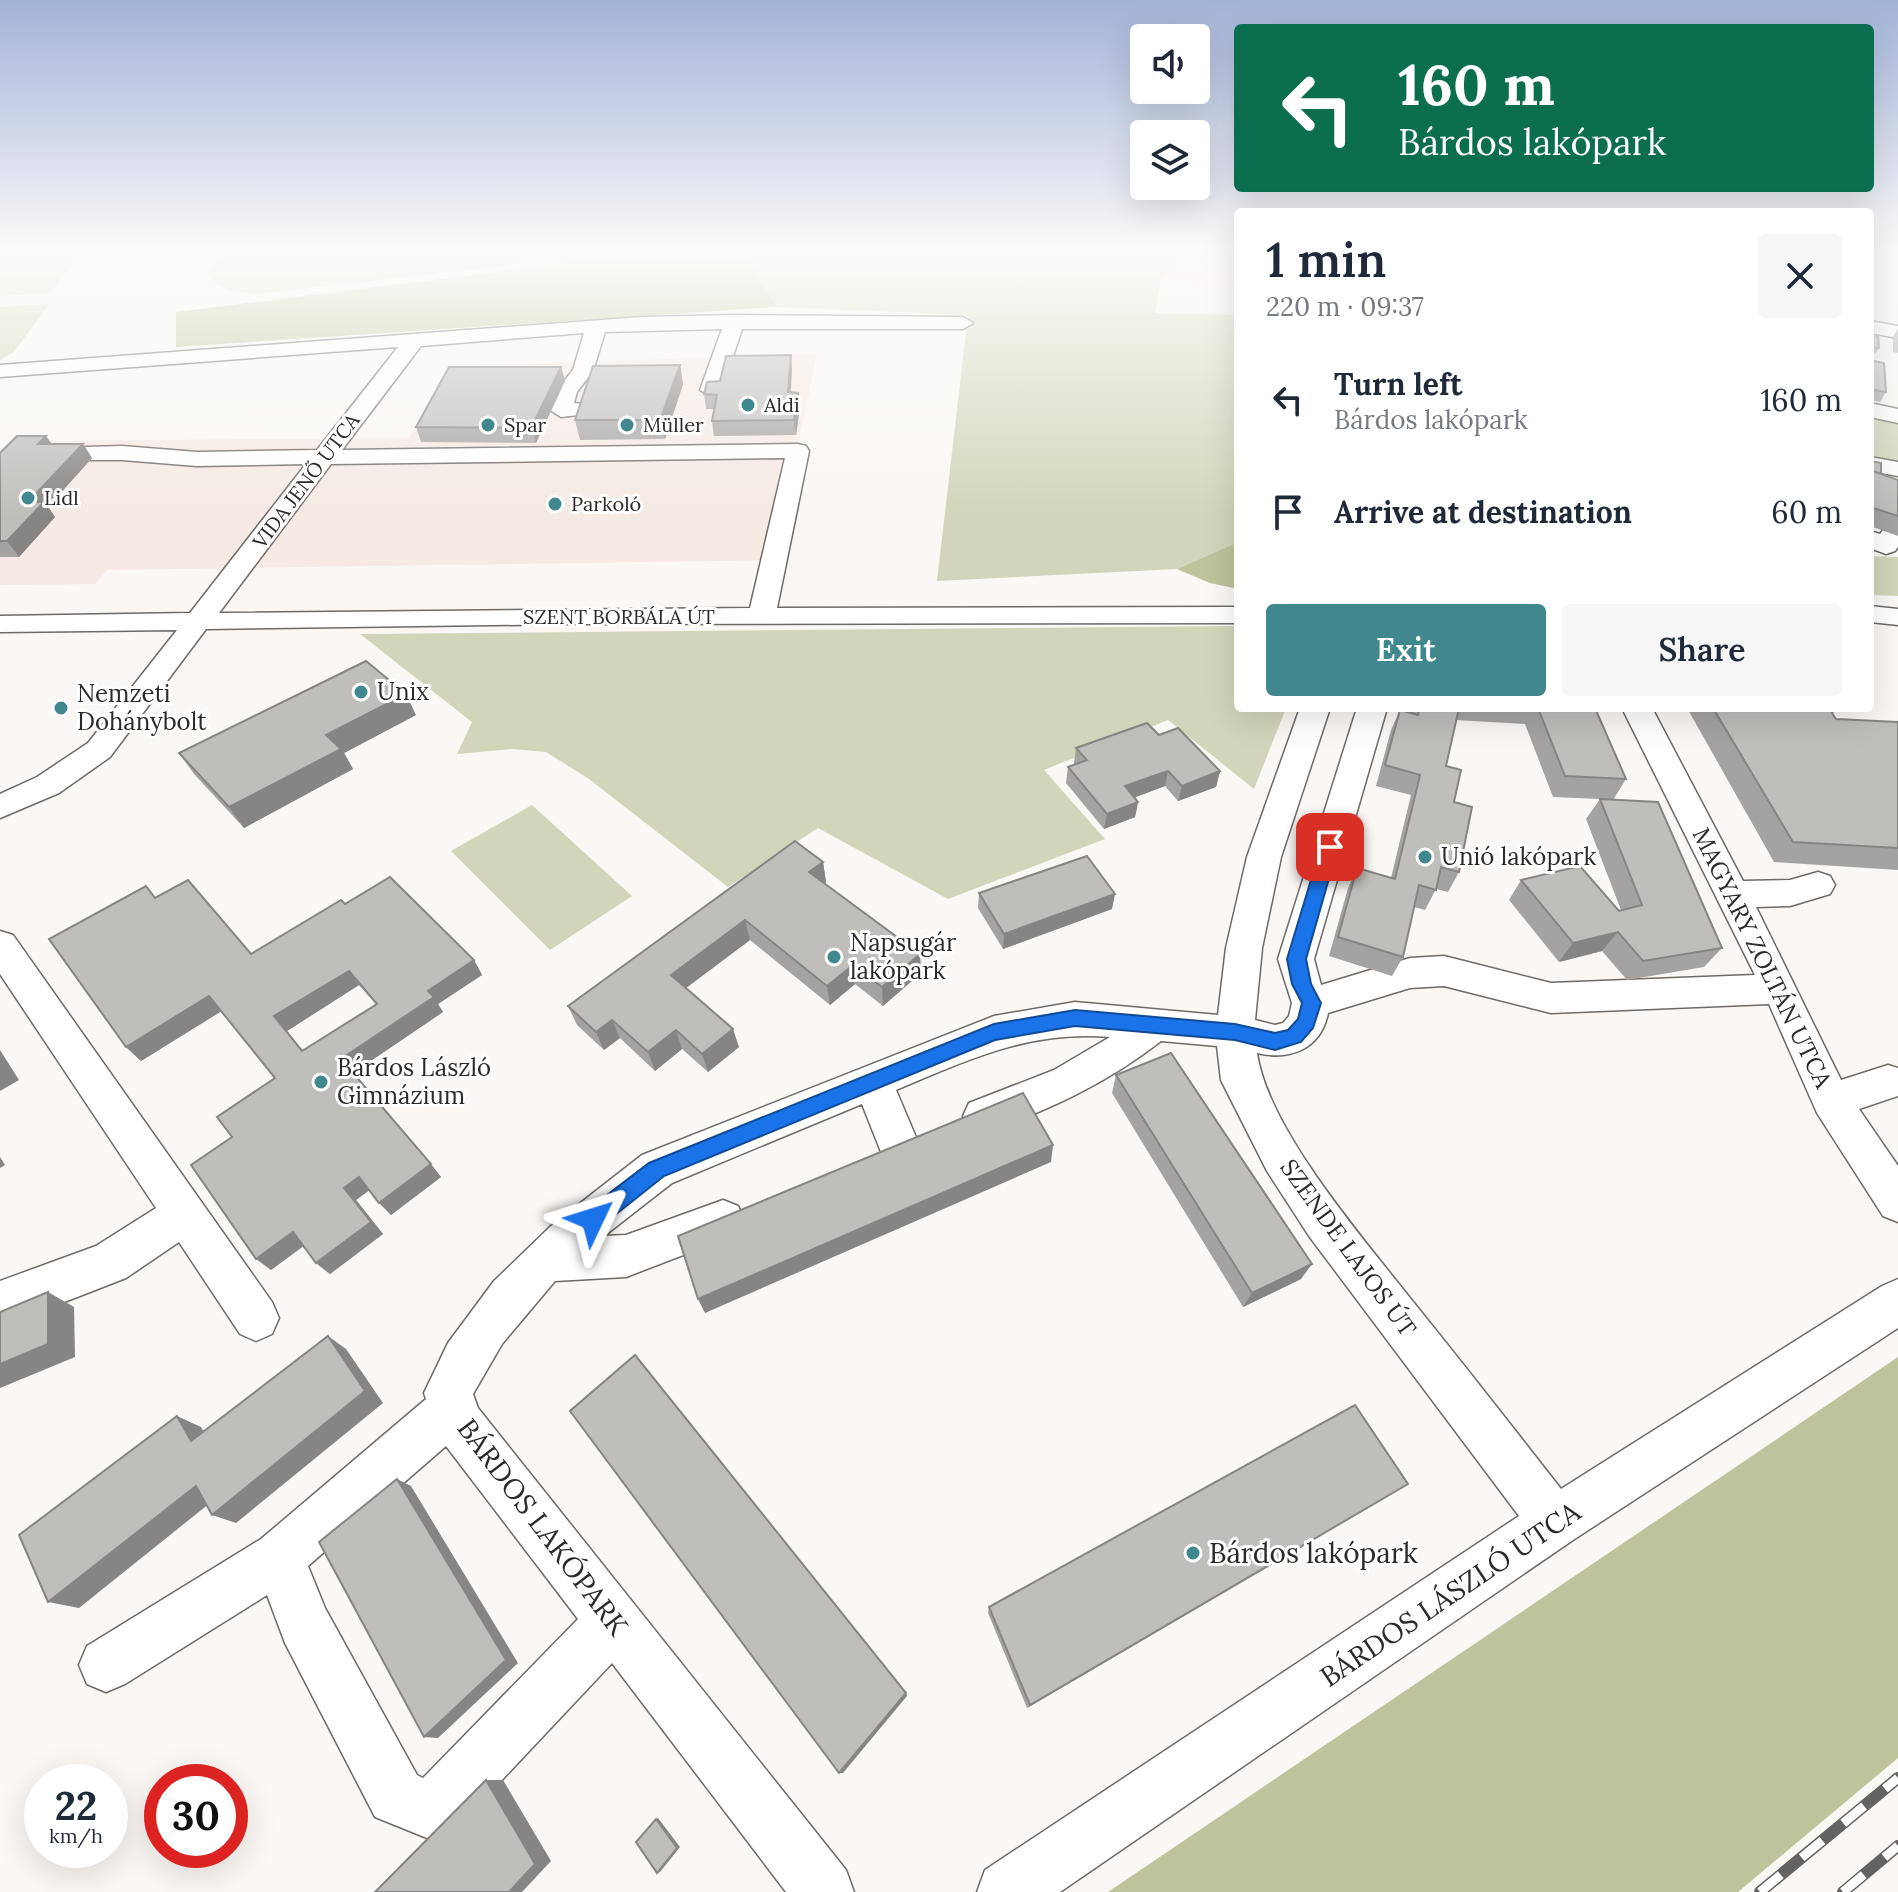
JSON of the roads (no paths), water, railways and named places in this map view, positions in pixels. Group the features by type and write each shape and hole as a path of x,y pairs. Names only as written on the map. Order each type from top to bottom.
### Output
{"street":[{"path":"0,371 434,340"},
{"path":"579,409 561,410 567,391 583,371 592,340"},
{"path":"711,390 729,340"},
{"name":"VIDA JENŐ UTCA","path":"0,807 48,785 99,750 413,342"},
{"path":"727,346 754,345"},
{"path":"557,372 609,371"},
{"path":"1874,411 1898,416"},
{"path":"62,453 122,453 197,459 798,451 764,617"},
{"path":"1874,605 1898,604"},
{"path":"1874,614 1898,617"},
{"name":"SZENT BORBÁLA ÚT","path":"0,624 574,616 1234,615"},
{"name":"SZENDE LAJOS ÚT","path":"1314,712 1264,857 1237,985 1235,1032 1241,1080 1282,1158 1324,1222 1555,1522"},
{"path":"1371,712 1296,959 1311,1003 1410,973 1444,971 1551,998 1778,989"},
{"name":"MAGYARY ZOLTÁN UTCA","path":"1639,712 1733,894 1831,1101 1898,1202"},
{"path":"1733,894 1790,893 1818,885"},
{"path":"8,956 256,1318"},
{"name":"BÁRDOS LAKÓPARK","path":"824,1892 459,1423 448,1393 462,1362 485,1327 548,1260 615,1199 657,1169 994,1032 1075,1018 1157,1023 1235,1032 1275,1041 1294,1037 1307,1023 1311,1003"},
{"path":"872,1080 885,1155 1068,1082 1112,1057 1157,1023"},
{"path":"1831,1101 1888,1082"},
{"path":"548,1260 626,1256 755,1207"},
{"path":"0,1304 110,1263 184,1214"},
{"name":"BÁRDOS LÁSZLÓ UTCA","path":"1007,1892 1555,1522 1898,1302"},
{"path":"106,1665 279,1557 454,1407"},
{"path":"279,1557 304,1624 396,1796 432,1811 614,1621"}],"railway":[{"path":"1760,1892 1898,1778"},
{"path":"1843,1892 1898,1846"}],"place":[{"name":"Aldi","path":"748,405"},
{"name":"Spar","path":"488,425"},
{"name":"Müller","path":"627,425"},
{"name":"Lidl","path":"28,498"},
{"name":"Parkoló","path":"555,504"},
{"name":"Unix","path":"361,692"},
{"name":"Nemzeti Dohánybolt","path":"61,708"},
{"name":"Unió lakópark","path":"1425,857"},
{"name":"Napsugár lakópark","path":"834,957"},
{"name":"Bárdos László Gimnázium","path":"321,1082"},
{"name":"Bárdos lakópark","path":"1193,1553"}]}
